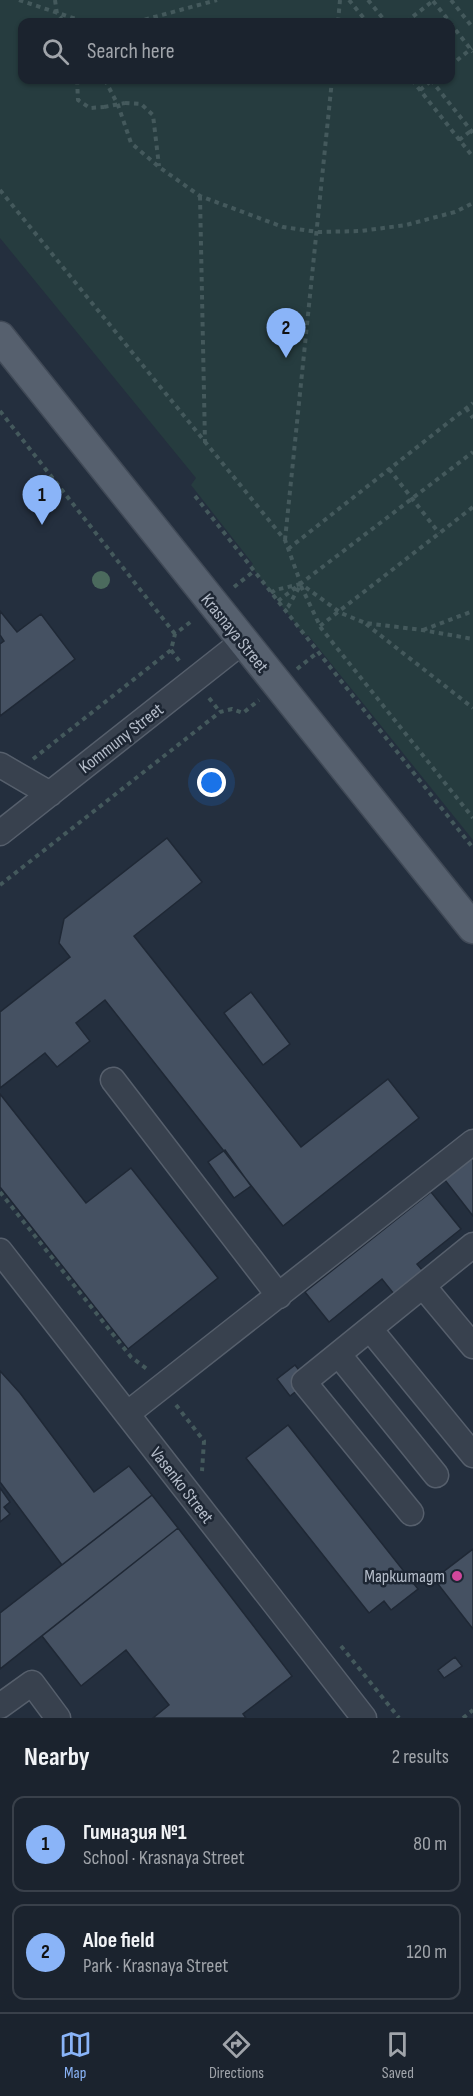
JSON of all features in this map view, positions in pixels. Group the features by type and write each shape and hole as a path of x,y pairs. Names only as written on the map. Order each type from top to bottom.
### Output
{"main road":[{"name":"Krasnaya Street","path":"0,337 473,928"}],"street":[{"name":"Kommuny Street","path":"0,833 243,642"},
{"path":"7,769 50,794"},
{"path":"113,1080 279,1296"},
{"path":"127,1414 473,1142"},
{"path":"411,1513 304,1382 473,1245"},
{"name":"Vasenko Street","path":"0,1251 364,1718"},
{"path":"423,1286 473,1346"},
{"path":"370,1329 473,1455"},
{"path":"339,1354 436,1475"},
{"path":"0,1706 32,1683 58,1718"}],"path":[{"path":"19,0 71,18"},
{"path":"56,0 57,14 60,18"},
{"path":"151,18 217,0"},
{"path":"338,18 340,0"},
{"path":"349,0 364,18"},
{"path":"368,0 383,18"},
{"path":"411,18 433,0 446,18"},
{"path":"451,0 473,28"},
{"path":"455,29 472,50 455,62"},
{"path":"76,84 78,100 90,108 125,103 141,104 153,115 159,167"},
{"path":"107,84 118,105 131,143 159,167 200,195 283,227 318,232 361,231 406,225 455,212 473,203"},
{"path":"285,540 332,84"},
{"path":"415,84 473,157"},
{"path":"420,90 427,84"},
{"path":"435,84 472,131 459,140"},
{"path":"0,190 285,540 320,626 473,818"},
{"path":"200,195 205,443"},
{"path":"288,549 473,403"},
{"path":"466,408 473,418"},
{"path":"0,411 175,634"},
{"path":"278,601 473,452"},
{"path":"389,469 439,533"},
{"path":"195,496 473,848"},
{"path":"320,626 473,507"},
{"path":"7,769 171,650 175,634 254,571"},
{"path":"285,610 301,584"},
{"path":"271,593 301,584 339,611 366,623 473,708"},
{"path":"422,630 473,611"},
{"path":"366,623 473,639"},
{"path":"0,885 220,712 232,709 243,713 318,652"},
{"path":"0,1192 131,1357 145,1367 162,1386 204,1441 201,1470 208,1480"},
{"path":"340,1645 399,1718"},
{"path":"463,1718 473,1710"}],"green space":[{"path":"0,0 473,0 473,840 308,635 305,636 251,566 253,564 191,485 196,478 0,238"}],"building":[{"path":"0,611 17,632 41,614 75,659 0,716 0,644 4,641 0,635"},
{"path":"167,838 202,882 134,936 301,1147 388,1079 419,1118 283,1226 105,1000 76,1023 90,1041 57,1067 45,1053 0,1088 0,1012 70,957 59,943 64,919"},
{"path":"251,992 290,1044 263,1065 224,1013"},
{"path":"0,1094 86,1203 131,1168 218,1278 128,1349 0,1187"},
{"path":"225,1150 251,1186 234,1198 208,1162"},
{"path":"473,1150 473,1216 441,1175"},
{"path":"431,1192 461,1229 417,1264 427,1276 398,1299 382,1279 329,1322 305,1292"},
{"path":"295,1365 308,1382 290,1396 277,1379"},
{"path":"0,1371 20,1393 94,1492 129,1466 152,1495 62,1565 0,1482"},
{"path":"288,1425 418,1589 391,1610 384,1601 369,1613 246,1458"},
{"path":"0,1488 10,1502 4,1507 10,1514 0,1522"},
{"path":"152,1495 178,1528 0,1669 0,1613"},
{"path":"178,1528 292,1676 243,1714 246,1718 153,1718 169,1705 126,1650 81,1686 42,1636"},
{"path":"473,1549 473,1629 434,1579"},
{"path":"455,1657 462,1666 444,1678 438,1670"}],"place":[{"name":"Aloe field","path":"286,358"},
{"name":"Гимназия №1","path":"42,525"},
{"name":"Маркштадт","path":"457,1576"}]}
